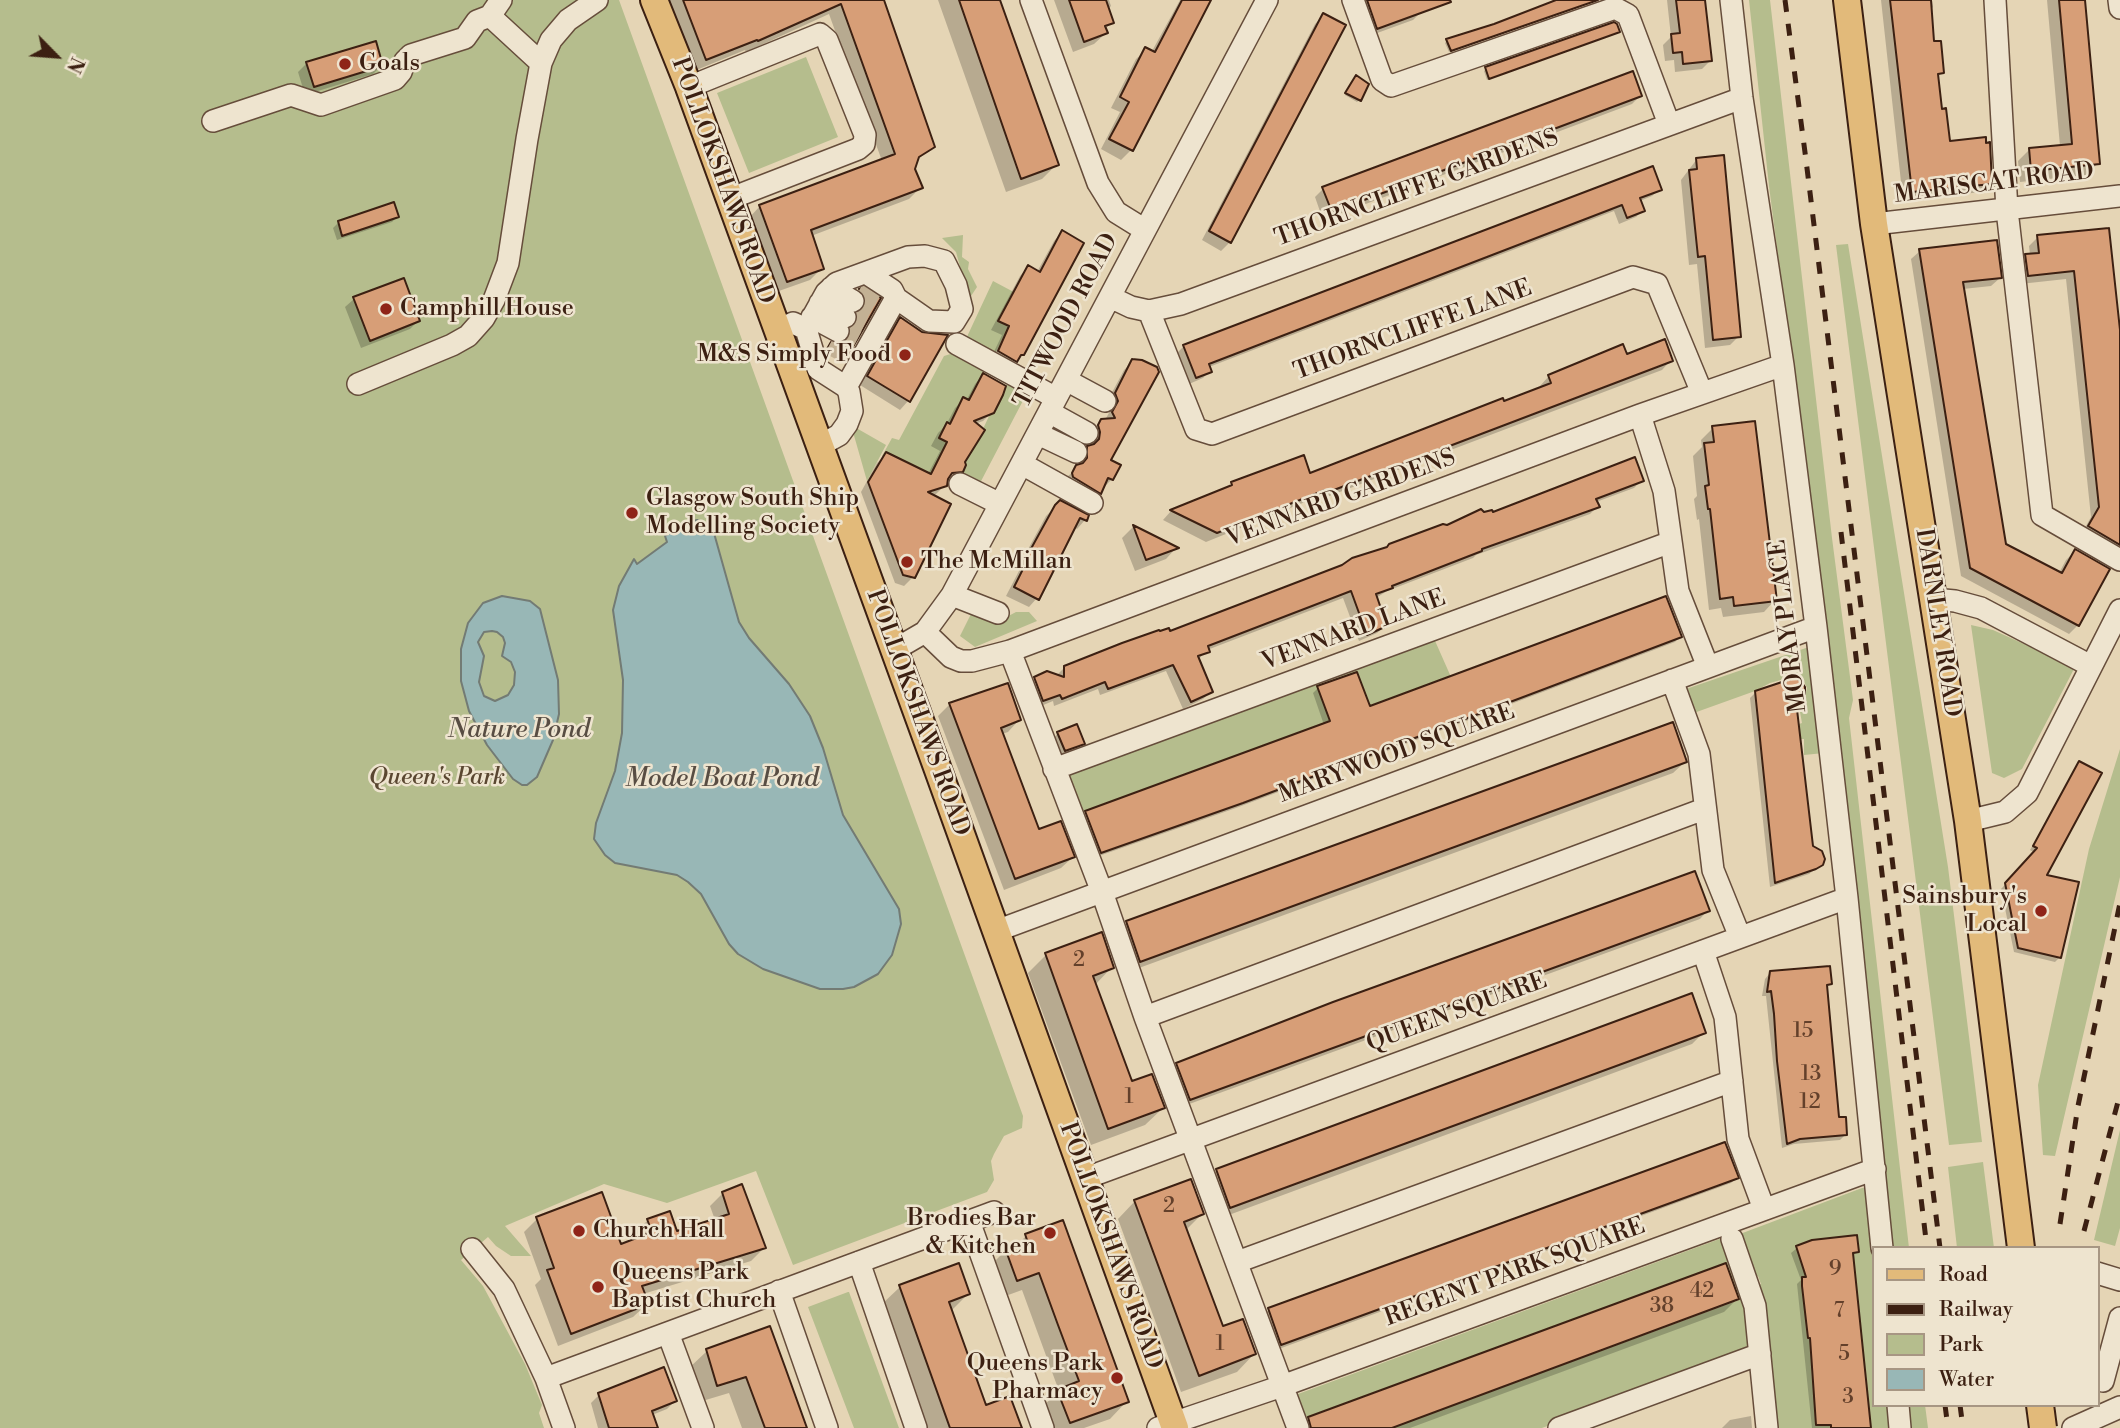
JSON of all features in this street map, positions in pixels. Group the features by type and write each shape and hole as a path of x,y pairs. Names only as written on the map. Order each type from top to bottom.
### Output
{"main road":[{"name":"POLLOKSHAWS ROAD","path":"654,0 1086,1178 1168,1426"},
{"name":"DARNLEY ROAD","path":"1847,0 1874,225 1968,821 2021,1246"},
{"path":"2040,1407 2043,1428"}],"street":[{"path":"358,384 452,345 468,336 484,318 508,263 541,63 551,40 568,20 597,0"},
{"path":"1031,0 1098,183 1116,212 1145,230"},
{"name":"TITWOOD ROAD","path":"894,650 925,632 952,595 1267,0"},
{"path":"1353,0 1382,80 1391,86 1615,8 1628,15 1669,124"},
{"name":"MORAY PLACE","path":"1731,0 1742,98 1783,365 1816,627 1847,898 1882,1246"},
{"path":"1995,0 2007,210 2042,515 2120,560"},
{"path":"2119,0 2120,8"},
{"path":"213,121 291,95 321,105 395,79 411,55 465,38 477,21 495,8 541,63"},
{"path":"688,87 820,34 827,40 865,135 864,144 858,149 729,199"},
{"name":"THORNCLIFFE GARDENS","path":"1149,311 1181,304 1742,98"},
{"name":"MARISCAT ROAD","path":"1874,225 2120,196"},
{"path":"846,387 818,369 835,308 908,257 925,256 944,261 957,285 962,309 954,322 929,321 874,327"},
{"name":"THORNCLIFFE LANE","path":"1149,311 1196,429 1212,434 1633,277 1657,284 1702,393"},
{"path":"777,330 892,290 846,387 852,411 847,424 839,435 819,446"},
{"path":"1110,297 1130,307 1149,311"},
{"path":"957,344 1057,397 1087,433"},
{"name":"VENNARD GARDENS","path":"925,632 951,657 961,661 972,661 1010,651 1640,415 1783,365"},
{"path":"1057,397 1105,401"},
{"path":"1640,415 1664,491 1678,591 1708,667"},
{"path":"1038,433 1076,452"},
{"path":"1022,464 1092,503"},
{"path":"960,484 1000,504"},
{"name":"VENNARD LANE","path":"1054,769 1671,542"},
{"path":"952,595 998,613"},
{"path":"1933,599 1981,608 2091,666"},
{"path":"1968,821 2005,812 2028,793 2120,610"},
{"name":"MARYWOOD SQUARE","path":"996,931 1816,627"},
{"path":"1010,651 1102,892 1145,1017 1298,1428"},
{"path":"1672,680 1699,754 1713,870 1740,937"},
{"path":"1145,1017 1704,809"},
{"name":"QUEEN SQUARE","path":"1086,1178 1847,898"},
{"path":"1703,951 1725,1017 1738,1139 1764,1209"},
{"path":"1237,1262 1732,1081"},
{"name":"REGENT PARK SQUARE","path":"1168,1426 1875,1169"},
{"path":"547,1378 994,1212"},
{"path":"969,1221 1043,1428"},
{"path":"1732,1239 1755,1306 1767,1428"},
{"path":"472,1249 504,1289 547,1378 564,1428"},
{"path":"859,1262 916,1428"},
{"path":"779,1291 827,1428"},
{"path":"2103,1381 2120,1318"},
{"path":"668,1333 703,1428"},
{"path":"1559,1428 1760,1354"},
{"path":"1898,1407 1900,1428"},
{"path":"2073,1428 2120,1407"}],"green space":[{"name":"Queen's Park","path":"0,0 619,0 1023,1116 1022,1128 1004,1136 994,1154 991,1161 994,1180 987,1192 793,1265 756,1171 667,1203 604,1184 505,1226 531,1256 511,1256 488,1237 461,1260 483,1286 525,1364 542,1405 539,1413 544,1428 0,1428"},
{"path":"1749,0 1770,0 1853,700 1849,718 1909,1246 1891,1246 1826,627 1769,186"},
{"path":"806,57 838,137 749,173 717,93"},
{"path":"963,235 962,257 969,262 968,269 977,287 969,299 956,252 942,238"},
{"path":"1848,244 1948,867 1982,1142 1949,1145 1836,245"},
{"path":"993,281 1025,298 1022,305 1009,299 998,321 1009,326 994,356 965,341"},
{"path":"957,352 988,368 986,374 983,372 969,400 963,398 955,427 946,423 939,437 947,442 931,474 918,467 905,468 882,456 892,438 899,440 944,356"},
{"path":"1009,382 1028,391 979,485 961,476 965,462"},
{"path":"851,425 886,445 867,481"},
{"path":"976,609 985,620 997,622 1016,612 1029,612 1037,621 975,647 960,636"},
{"path":"1971,625 1993,630 2075,667 2022,769 2004,778 1992,773"},
{"path":"1432,634 1451,677 1078,814 1067,768"},
{"path":"1806,648 1824,753 1804,755 1804,739 1800,739 1799,724 1802,723 1798,701 1805,697 1807,688 1804,682 1795,676 1691,714 1683,690"},
{"path":"2120,749 2120,877 2055,1156 2043,1155 2038,1085 2089,849"},
{"path":"2120,1130 2120,1228 2115,1246 2094,1240"},
{"path":"1983,1162 1994,1246 1957,1246 1948,1167"},
{"path":"1867,1188 1873,1246 1871,1407 1891,1407 1892,1428 1871,1428 1853,1253 1859,1252 1857,1235 1812,1240 1796,1246 1809,1276 1802,1277 1802,1286 1808,1338 1815,1338 1817,1362 1811,1363 1812,1381 1819,1381 1814,1405 1816,1425 1830,1418 1831,1428 1774,1428 1756,1286 1761,1284 1758,1276 1753,1277 1740,1234"},
{"path":"1725,1237 1749,1308 1753,1351 1542,1428 1392,1428 1739,1300 1727,1263 1301,1419 1298,1394"},
{"path":"849,1292 899,1428 854,1428 808,1307"},
{"path":"1908,1407 1925,1407 1928,1428 1910,1428"}],"water":[{"name":"Model Boat Pond","path":"697,520 712,526 739,622 749,638 789,684 810,716 823,748 843,815 899,909 901,924 892,955 878,974 854,987 820,989 763,969 738,954 729,944 701,894 688,882 677,875 615,863 605,855 594,839 596,823 615,771 622,733 623,680 613,610 619,586 634,559 637,564 667,542 665,536 686,523"},
{"name":"Nature Pond","path":"502,596 530,601 540,609 558,680 559,714 553,740 537,777 527,785 513,779 487,745 469,711 461,681 461,649 468,623 483,603","holes":["484,632 497,632 505,643 502,656 511,662 515,672 514,685 508,695 495,701 484,696 479,682 484,656 478,642"]}],"building":[{"path":"683,0 884,0 935,147 919,157 915,169 923,188 811,230 824,269 787,282 759,205 895,154 841,4 758,41 706,60"},
{"path":"959,0 1000,0 1059,165 1021,179"},
{"path":"1069,0 1106,0 1114,23 1105,26 1108,33 1084,42"},
{"path":"1182,0 1211,0 1133,151 1109,139 1129,102 1120,97 1145,47 1155,52"},
{"path":"1367,0 1450,0 1451,2 1377,29"},
{"path":"1556,0 1598,0 1451,51 1446,39"},
{"path":"1676,0 1705,0 1712,61 1683,64 1682,52 1673,53 1671,34 1680,33"},
{"path":"1890,0 1931,0 1934,41 1941,41 1944,73 1938,74 1942,109 1946,108 1950,141 1986,137 1986,143 1990,142 1992,184 1912,192"},
{"path":"2059,0 2085,0 2100,164 2031,171 2029,148 2072,144"},
{"path":"1323,13 1346,25 1231,243 1209,231"},
{"path":"1614,22 1620,32 1489,79 1485,67"},
{"name":"Goals","path":"376,41 383,66 314,87 306,62"},
{"path":"1633,71 1642,96 1332,212 1322,187"},
{"path":"1356,75 1369,84 1361,101 1345,93"},
{"path":"1724,155 1741,337 1713,340 1705,256 1698,257 1689,170 1697,169 1696,158"},
{"path":"1653,166 1662,190 1640,198 1645,211 1627,218 1622,205 1209,364 1212,372 1196,378 1183,345"},
{"path":"394,202 399,217 342,236 338,221"},
{"path":"2109,228 2120,330 2120,545 2088,526 2099,507 2074,271 2028,276 2025,254 2039,253 2037,235"},
{"path":"1062,230 1084,243 1024,355 1021,355 1017,362 998,351 1009,326 998,321 1028,265 1040,272"},
{"path":"1997,240 2002,278 1963,282 2006,544 2062,573 2075,549 2110,569 2079,626 1970,568 1919,249"},
{"name":"Camphill House","path":"404,278 420,321 370,341 353,297"},
{"path":"864,287 881,298 846,359 827,349 831,342 839,344 849,338 851,329 857,323 857,313 865,307 865,295 859,289"},
{"name":"M&S Simply Food","path":"900,317 922,332 948,335 910,402 867,376"},
{"path":"1665,339 1673,361 1326,493 1325,490 1217,533 1170,510 1232,485 1231,482 1304,455 1310,473 1503,398 1504,401 1551,383 1548,375 1623,344 1627,354"},
{"path":"1132,359 1157,367 1159,372 1111,460 1121,465 1113,480 1108,478 1101,494 1073,477 1072,473 1076,465 1087,458 1087,446 1099,439 1098,425 1101,419 1115,418 1112,412 1118,401 1115,393"},
{"path":"983,373 1006,386 1003,395 994,413 974,421 985,430 965,462 963,472 952,473 947,486 928,492 951,504 915,578 903,575 868,482 886,452 931,474 947,442 939,438 947,422 950,424 963,397 969,400"},
{"path":"1755,421 1777,601 1734,606 1733,597 1720,599 1705,486 1709,485 1704,443 1714,442 1712,426"},
{"path":"1635,457 1644,481 1596,499 1600,507 1482,549 1376,594 1387,626 1367,635 1351,591 1208,646 1210,652 1198,656 1213,692 1191,702 1173,665 1108,689 1105,682 1062,699 1060,695 1043,701 1034,677 1047,671 1064,677 1064,666 1122,643 1159,630 1169,628 1170,631 1342,565 1352,558 1443,524 1447,525 1481,509 1484,512 1493,512"},
{"path":"1060,500 1089,515 1087,521 1080,518 1039,600 1014,587 1027,556"},
{"path":"1133,525 1179,548 1146,560"},
{"path":"1666,596 1682,637 1243,803 1101,853 1085,811 1330,721 1317,686 1357,672 1370,706"},
{"path":"1794,678 1800,680 1805,687 1805,694 1796,701 1813,846 1822,851 1825,859 1823,865 1816,869 1775,883 1755,691"},
{"path":"1008,683 1021,720 1001,728 1039,829 1061,821 1075,857 1015,879 949,703"},
{"path":"1673,722 1687,762 1140,962 1126,921"},
{"path":"1077,724 1085,744 1065,751 1057,732"},
{"name":"Sainsbury's Local","path":"2079,761 2102,773 2047,875 2079,882 2061,958 2018,948 2005,883 2037,848 2033,846"},
{"path":"1695,871 1710,911 1190,1100 1176,1063 1333,1002"},
{"path":"1102,932 1114,968 1093,976 1132,1081 1152,1074 1165,1108 1108,1129 1045,953"},
{"path":"1830,966 1832,984 1827,985 1839,1117 1846,1117 1847,1135 1800,1139 1787,1144 1771,991 1767,992 1770,971"},
{"path":"1692,993 1706,1033 1230,1208 1216,1169"},
{"path":"1725,1142 1739,1178 1281,1345 1268,1308"},
{"path":"1191,1179 1204,1214 1184,1222 1223,1326 1243,1319 1256,1354 1199,1376 1134,1200"},
{"path":"742,1184 766,1248 642,1286 649,1304 571,1334 547,1270 554,1268 536,1217 602,1192 621,1244 652,1232 647,1219 670,1211 677,1231 729,1214 722,1192"},
{"path":"1063,1220 1129,1402 1070,1423 1057,1390 1079,1381 1039,1273 1017,1281 1005,1248 1027,1240 1025,1234"},
{"path":"1857,1235 1859,1252 1853,1253 1871,1428 1831,1428 1831,1425 1816,1425 1810,1338 1802,1286 1802,1277 1806,1277 1796,1246 1812,1240"},
{"path":"959,1263 970,1294 949,1302 986,1405 1010,1396 1022,1428 950,1428 899,1285"},
{"path":"1726,1263 1739,1299 1392,1428 1311,1428 1308,1417"},
{"path":"770,1326 807,1428 765,1428 746,1377 717,1386 706,1349"},
{"path":"664,1367 677,1401 652,1411 658,1428 609,1428 598,1393"}],"tunnel":[{"path":"861,287 882,298"},
{"path":"853,301 875,313"},
{"path":"845,317 867,328"},
{"path":"838,331 859,342"},
{"path":"830,344 852,356"}],"railway":[{"path":"1785,0 1940,1246"},
{"path":"1841,532 1927,1246"},
{"path":"2060,1224 2078,1106 2120,903"},
{"path":"2084,1231 2120,1094"},
{"path":"1945,1407 1948,1428"},
{"path":"1960,1407 1963,1428"}],"place":[{"name":"Goals","path":"345,64"},
{"name":"Camphill House","path":"386,309"},
{"name":"M&S Simply Food","path":"905,355"},
{"name":"Glasgow South Ship Modelling Society","path":"632,513"},
{"name":"The McMillan","path":"907,562"},
{"name":"Sainsbury's Local","path":"2041,911"},
{"name":"Church Hall","path":"579,1231"},
{"name":"Brodies Bar & Kitchen","path":"1050,1233"},
{"name":"Queens Park Baptist Church","path":"598,1287"},
{"name":"Queens Park Pharmacy","path":"1117,1378"}]}
